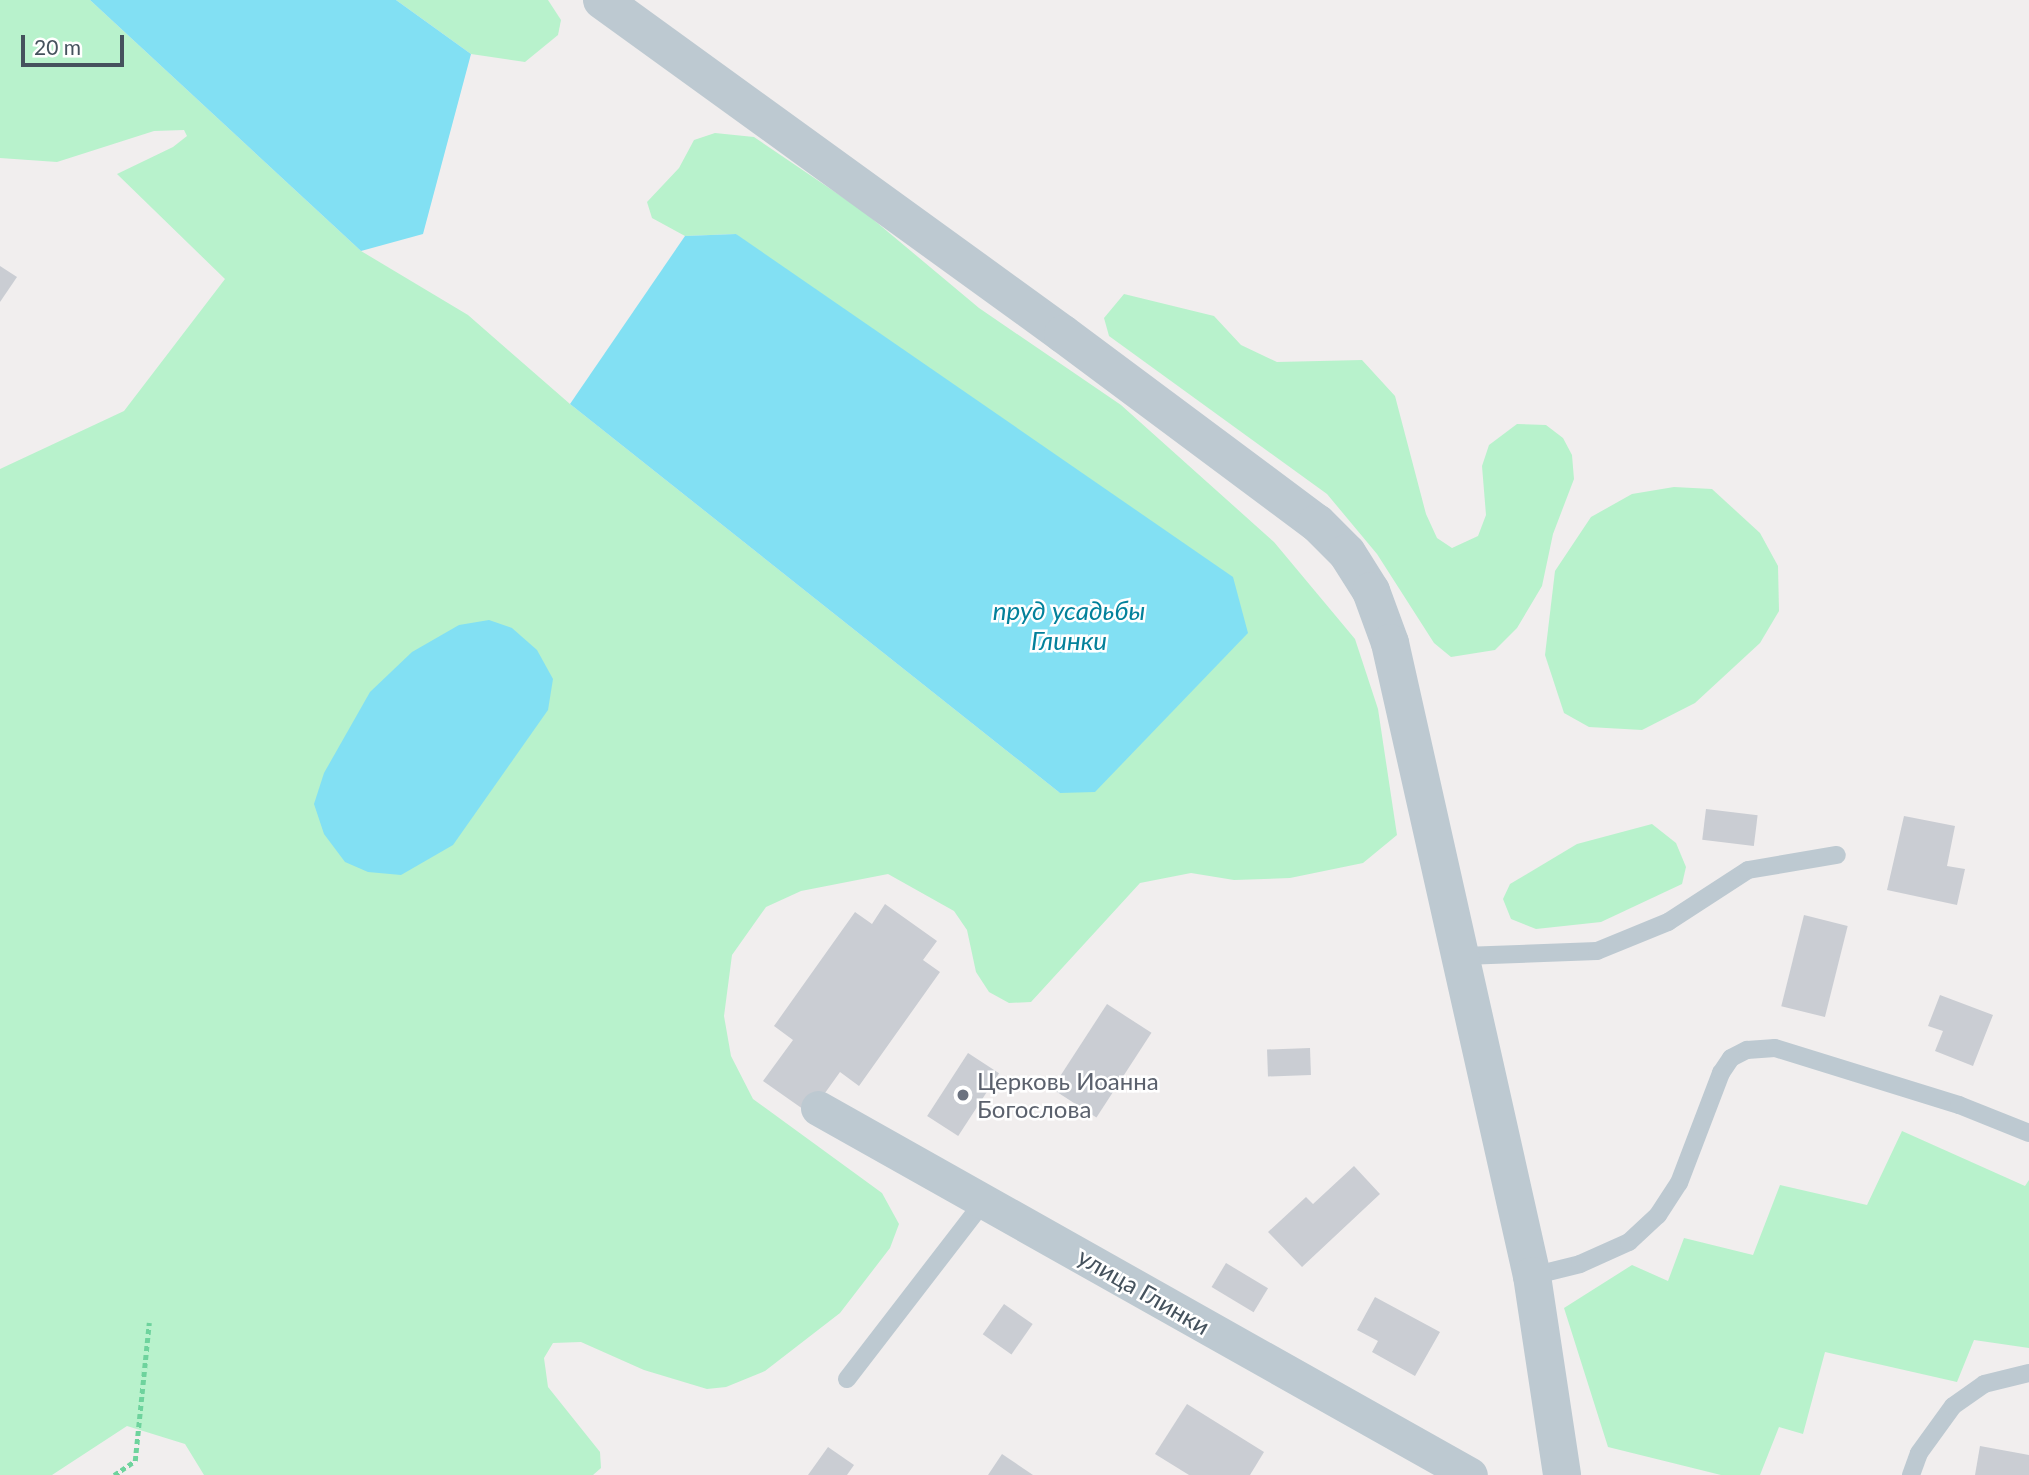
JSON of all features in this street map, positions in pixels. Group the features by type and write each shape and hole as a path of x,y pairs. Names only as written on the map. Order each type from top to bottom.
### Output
{"street":[{"path":"602,0 1063,334 1317,523 1347,553 1371,591 1390,643 1463,957 1532,1276 1562,1475"},
{"name":"улица Глинки","path":"818,1108 1470,1475"}],"lane":[{"path":"1463,957 1597,951 1668,922 1748,870 1837,855"},
{"path":"1532,1276 1580,1264 1629,1242 1658,1215 1679,1182 1721,1073 1731,1058 1747,1050 1775,1048 1959,1105 2029,1133"},
{"path":"847,1379 985,1200"},
{"path":"1911,1475 1919,1453 1953,1406 1984,1384 2029,1373"}],"path":[{"path":"114,1475 135,1461 149,1322"}],"green space":[{"path":"0,0 90,0 361,251 468,315 570,404 1060,793 736,234 685,236 652,218 647,202 679,168 694,140 715,133 754,137 863,211 979,308 1121,405 1274,542 1355,639 1378,709 1397,835 1363,863 1290,878 1234,880 1191,873 1140,883 1031,1002 1009,1003 989,992 976,972 967,930 954,911 888,874 801,891 766,907 732,955 724,1016 731,1056 753,1099 882,1193 899,1224 890,1248 840,1313 765,1371 726,1387 707,1389 644,1370 581,1342 553,1343 544,1358 548,1387 600,1452 601,1468 593,1475 204,1475 185,1444 127,1426 52,1475 0,1475 0,469 124,411 225,279 117,174 173,147 187,136 184,130 154,131 57,162 0,158"},
{"path":"396,0 548,0 561,20 558,35 525,62 471,54"},
{"path":"1124,294 1214,316 1241,345 1277,362 1362,360 1395,396 1426,514 1437,538 1452,548 1478,536 1486,515 1482,466 1489,445 1517,424 1546,425 1563,438 1572,455 1574,479 1553,534 1542,586 1517,628 1495,650 1451,657 1434,643 1377,554 1327,494 1109,336 1104,318"},
{"path":"1674,487 1712,489 1760,533 1778,566 1779,611 1760,643 1695,703 1642,730 1589,727 1564,713 1545,655 1555,571 1591,517 1632,494"},
{"path":"1652,824 1676,843 1686,867 1682,884 1601,922 1536,929 1511,919 1503,899 1510,884 1577,844"},
{"path":"1902,1131 2025,1186 2029,1180 2029,1348 1974,1340 1957,1382 1825,1352 1803,1434 1779,1427 1760,1475 1721,1475 1608,1447 1564,1308 1632,1265 1668,1281 1684,1238 1753,1255 1780,1185 1867,1205"}],"water":[{"path":"90,0 396,0 471,54 423,234 361,251"},
{"name":"пруд усадьбы Глинки","path":"736,234 1233,577 1248,633 1095,792 1060,793 570,404 685,236"},
{"path":"489,620 512,628 537,650 553,679 548,710 453,845 401,875 368,872 345,862 324,834 314,804 324,773 370,692 412,652 459,625"}],"building":[{"path":"0,266 17,277 0,302"},
{"path":"1706,809 1758,815 1754,846 1702,840"},
{"path":"1904,816 1955,826 1947,866 1965,869 1957,905 1887,890"},
{"path":"885,904 937,941 923,960 940,972 859,1086 840,1072 810,1114 763,1081 793,1040 774,1026 855,912 872,924"},
{"path":"1804,915 1848,926 1825,1017 1781,1006"},
{"path":"1940,995 1993,1015 1973,1066 1935,1051 1943,1031 1928,1026"},
{"path":"1107,1004 1151,1033 1096,1118 1052,1089"},
{"path":"1310,1048 1311,1075 1268,1076 1267,1050"},
{"name":"Церковь Иоанна Богослова","path":"968,1053 999,1073 958,1136 927,1116"},
{"path":"1354,1166 1380,1194 1302,1267 1268,1232 1306,1197 1313,1204"},
{"path":"1226,1263 1268,1288 1254,1312 1212,1287"},
{"path":"1375,1297 1440,1332 1415,1376 1372,1352 1378,1341 1357,1330"},
{"path":"1004,1304 1033,1324 1011,1354 983,1334"},
{"path":"1187,1404 1264,1452 1250,1475 1189,1475 1155,1454"},
{"path":"1980,1446 2029,1455 2029,1475 1975,1475"},
{"path":"828,1447 854,1465 847,1475 808,1475"},
{"path":"1002,1454 1033,1475 988,1475"}],"place":[{"name":"Церковь Иоанна Богослова","path":"963,1095"}]}
